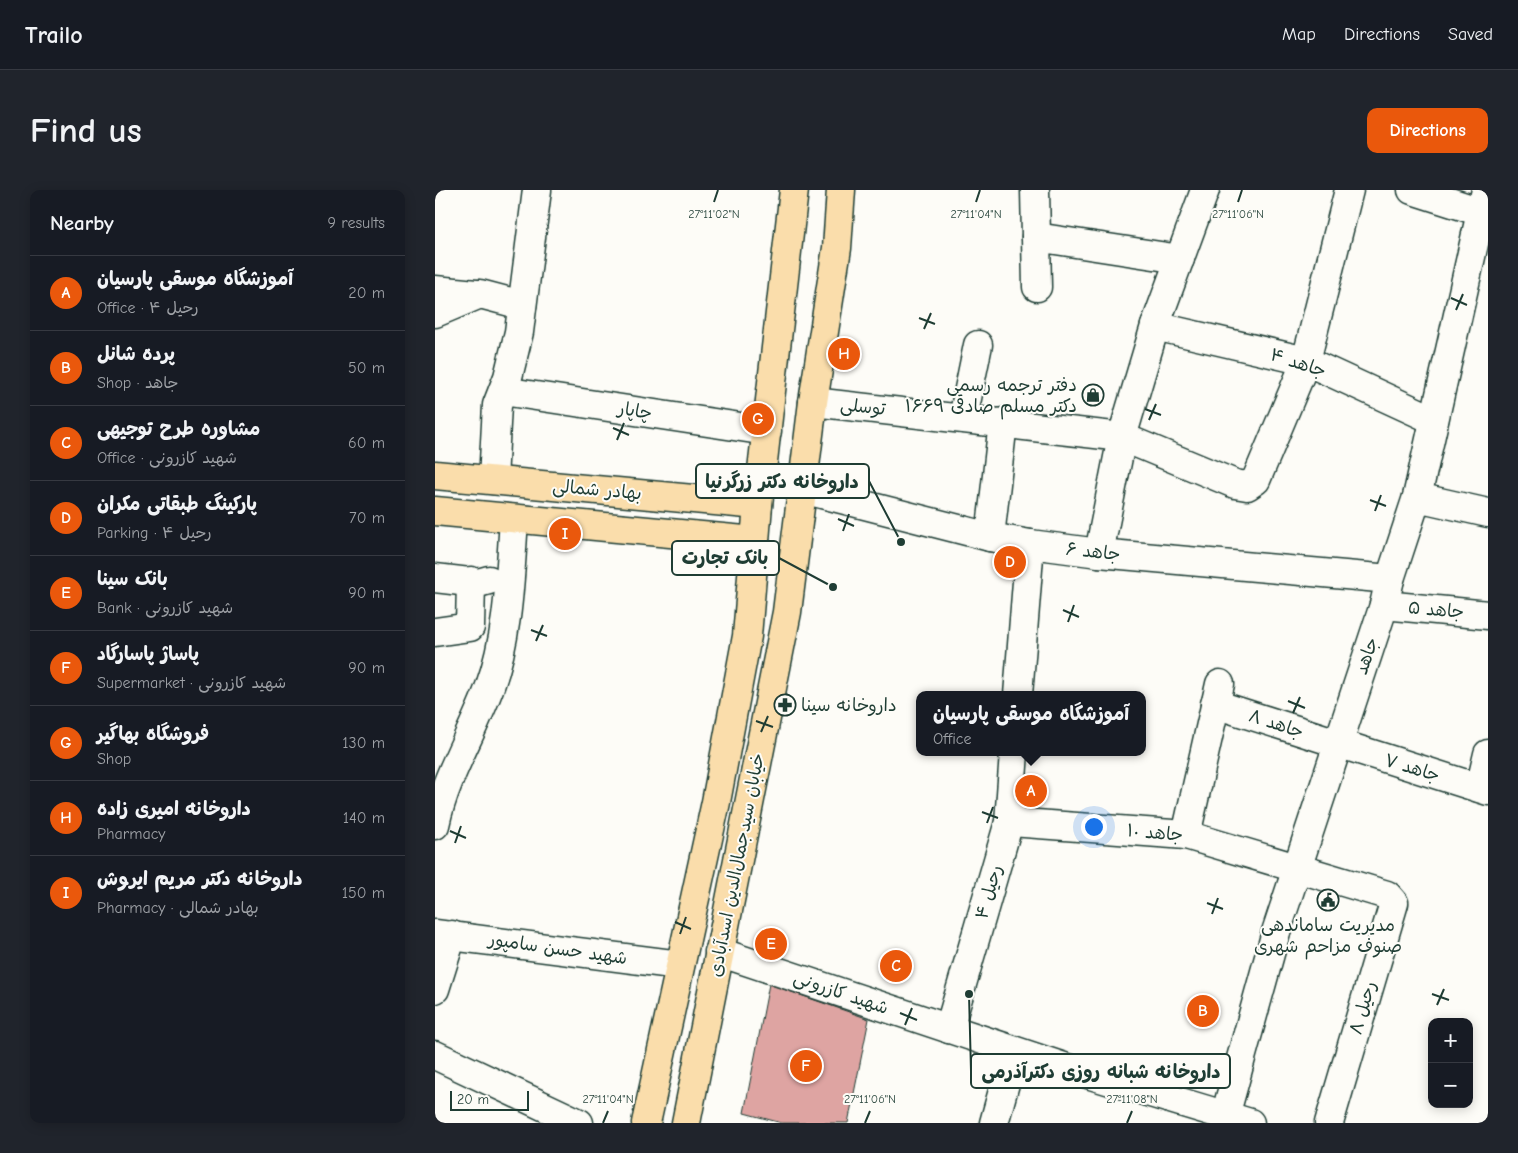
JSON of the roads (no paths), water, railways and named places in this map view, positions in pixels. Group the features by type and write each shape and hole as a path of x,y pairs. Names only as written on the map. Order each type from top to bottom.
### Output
{"main road":[{"name":"خیابان سیدجمال‌الدین اسدآبادی","path":"646,1123 716,802 747,636 758,505 794,190"},
{"name":"خیابان سیدجمال‌الدین اسدآبادی","path":"686,1123 719,952 739,865 787,612 813,402 837,248 841,190"},
{"name":"بهادر شمالی","path":"435,475 758,505"},
{"path":"465,514 481,479"},
{"name":"بهادر شمالی","path":"435,511 514,520 755,541"}],"street":[{"path":"481,479 497,405 510,368 522,305 537,190"},
{"path":"1035,190 1037,287"},
{"path":"1099,553 1122,437 1155,326 1205,190"},
{"path":"1306,361 1349,190"},
{"path":"1412,190 1483,201"},
{"name":"جاهد","path":"1238,1119 1251,1018 1297,868 1384,605 1390,579 1417,497 1434,420 1478,270 1483,201"},
{"path":"1036,237 1180,260"},
{"path":"435,290 480,294 522,305"},
{"path":"435,313 480,294"},
{"name":"جاهد ۴","path":"1155,326 1306,361 1434,420"},
{"path":"963,418 978,346"},
{"name":"توسلی","path":"813,402 1003,422 1122,437 1235,484 1247,486 1256,480 1306,361"},
{"name":"چاپار","path":"503,391 767,431"},
{"path":"990,536 1003,422"},
{"name":"جاهد ۶","path":"802,489 990,536 1030,544 1099,553 1390,579"},
{"path":"1417,497 1488,513"},
{"path":"435,825 439,803 490,686 500,649 510,573 514,520"},
{"path":"1018,691 1030,544"},
{"path":"435,578 478,583 510,573"},
{"path":"435,632 470,627 471,581"},
{"name":"جاهد ۵","path":"1384,605 1488,615"},
{"name":"جاهد ۸","path":"1185,835 1217,694 1337,744"},
{"name":"جاهد ۷","path":"1337,744 1484,789"},
{"path":"1484,789 1488,754"},
{"name":"رحیل ۴","path":"949,1029 1009,822 1014,756"},
{"name":"جاهد ۱۰","path":"1009,822 1185,835 1387,895"},
{"name":"رحیل ۸","path":"1329,1123 1394,903 1387,895"},
{"path":"435,989 443,934"},
{"name":"شهید حسن سامپور","path":"443,934 680,965"},
{"name":"شهید کازرونی","path":"719,952 1014,1051 1238,1119"},
{"path":"995,1123 1014,1051"},
{"path":"435,1055 579,1123"}],"place":[{"name":"داروخانه امیری زاده","path":"844,354"},
{"name":"دفتر ترجمه رسمی ۱۶۶۹ دکتر مسلم صادقی","path":"1093,395"},
{"name":"فروشگاه بهاگیر","path":"758,419"},
{"name":"داروخانه دکتر مریم ایروش","path":"565,534"},
{"name":"داروخانه دکتر زرگرنیا","path":"901,542"},
{"name":"پارکینگ طبقاتی مکران","path":"1010,562"},
{"name":"بانک تجارت","path":"833,587"},
{"name":"داروخانه سینا","path":"785,705"},
{"name":"آموزشگاه موسقی پارسیان","path":"1031,791"},
{"name":"مدیریت ساماندهی صنوف مزاحم شهری","path":"1328,900"},
{"name":"بانک سینا","path":"771,944"},
{"name":"مشاوره طرح توجیهی","path":"896,966"},
{"name":"داروخانه شبانه روزی دکترآذرمی","path":"969,994"},
{"name":"پرده شانل","path":"1203,1011"},
{"name":"پاساژ پاسارگاد","path":"806,1066"}]}
